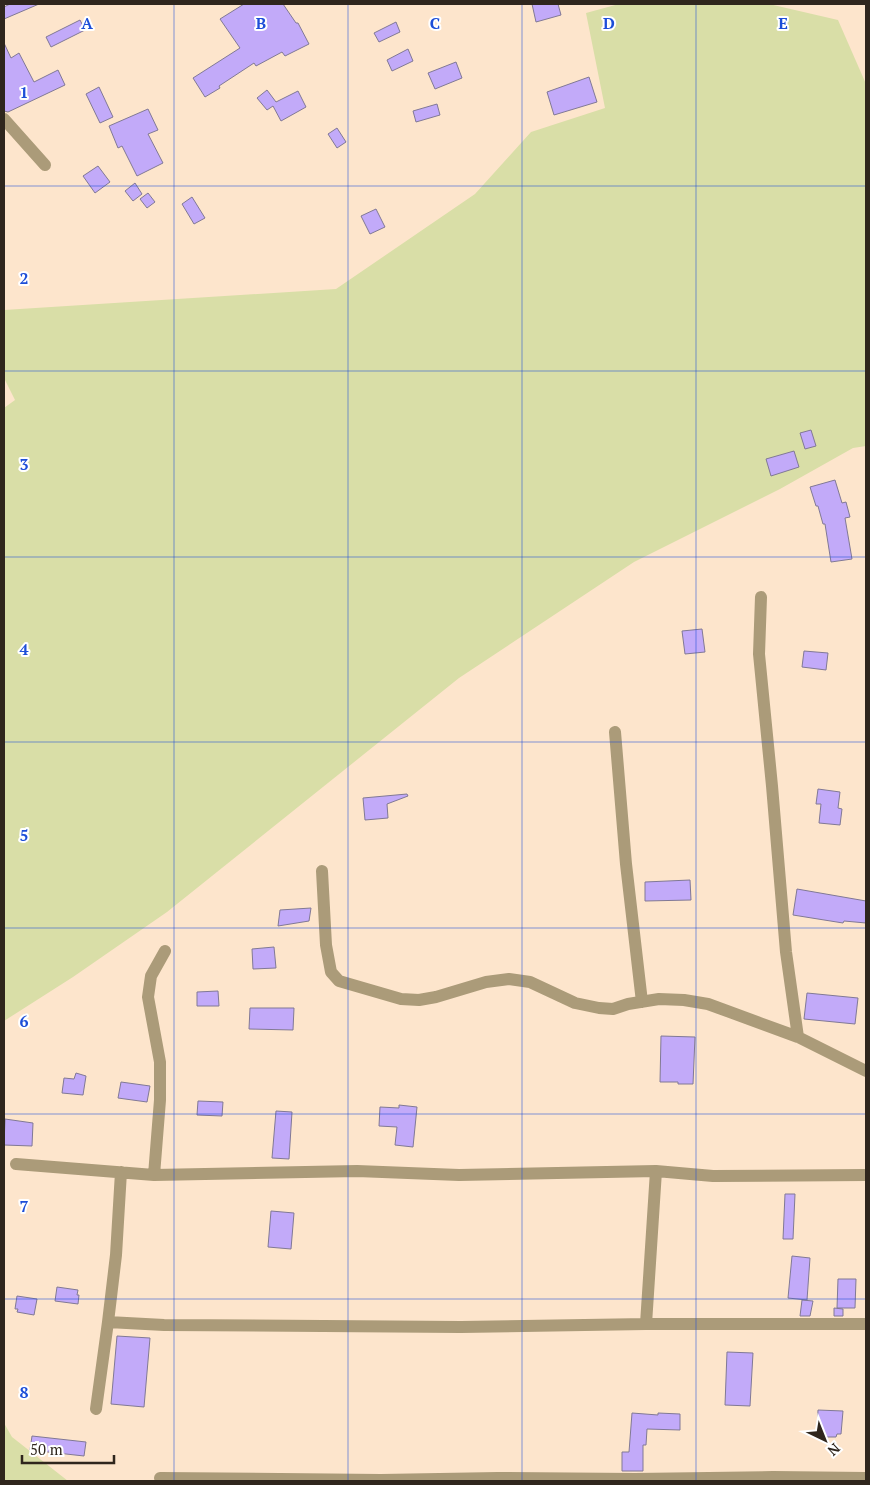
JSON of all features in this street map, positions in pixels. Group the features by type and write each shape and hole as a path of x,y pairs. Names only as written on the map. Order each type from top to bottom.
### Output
{"street":[{"path":"4,119 45,165"},
{"path":"761,597 759,654 786,952 798,1037"},
{"path":"615,732 626,864 642,1002"},
{"path":"322,871 326,945 331,972 339,981 401,999 419,1000 436,997 486,982 509,979 530,982 575,1002 600,1008 613,1009 628,1004 659,999 708,1004 798,1037 866,1071"},
{"path":"154,1175 160,1100 160,1062 148,997 151,976 165,951"},
{"path":"16,1164 154,1175 357,1171 459,1175 656,1171 713,1176 866,1175"},
{"path":"646,1324 656,1171"},
{"path":"96,1409 116,1255 120,1172"},
{"path":"108,1322 164,1325 461,1326 866,1324"},
{"path":"160,1478 635,1480 773,1477 866,1478"}],"green space":[{"path":"619,4 769,4 838,20 866,84 866,446 853,448 780,489 634,562 459,678 167,912 73,977 4,1021 4,408 15,400 4,378 4,310 336,289 475,194 531,132 605,108 586,13"},
{"path":"4,1423 12,1437 68,1481 4,1481"}],"building":[{"path":"10,4 39,4 4,19 4,7"},
{"path":"244,4 283,4 296,23 298,23 309,44 285,56 282,52 256,66 254,63 205,97 193,78 240,48 220,19"},
{"path":"532,4 558,4 561,15 536,22"},
{"path":"80,20 85,30 51,47 46,37"},
{"path":"396,22 400,32 379,42 374,33"},
{"path":"4,43 11,58 19,53 34,82 58,70 65,85 8,112 4,111"},
{"path":"408,49 413,61 392,71 387,60"},
{"path":"456,62 462,78 435,89 428,73"},
{"path":"589,77 597,102 554,115 547,92"},
{"path":"99,87 113,117 100,123 86,94"},
{"path":"267,90 276,102 298,91 306,107 281,121 273,106 267,110 257,98"},
{"path":"437,104 440,115 416,122 413,111"},
{"path":"148,109 158,130 148,134 163,163 137,176 122,146 118,148 109,126"},
{"path":"337,128 346,142 337,148 328,134"},
{"path":"98,166 110,182 95,193 83,176"},
{"path":"135,183 142,194 133,201 125,191"},
{"path":"148,193 155,202 147,208 140,199"},
{"path":"192,197 205,218 194,224 182,204"},
{"path":"376,209 385,227 370,234 361,216"},
{"path":"811,430 816,446 805,449 800,433"},
{"path":"794,451 799,467 771,476 766,459"},
{"path":"835,480 842,503 846,502 850,517 845,518 852,559 831,562 825,524 823,524 810,487"},
{"path":"702,629 705,652 685,654 682,631"},
{"path":"804,651 828,653 826,670 802,667"},
{"path":"818,789 840,792 838,808 842,809 840,825 819,823 821,804 816,804"},
{"path":"407,794 408,796 387,804 388,818 365,820 363,798"},
{"path":"690,880 691,900 645,901 645,882"},
{"path":"797,889 866,901 866,923 844,921 843,923 793,915"},
{"path":"311,908 309,921 278,926 280,910"},
{"path":"274,947 276,968 253,969 252,949"},
{"path":"218,991 219,1006 197,1006 197,992"},
{"path":"807,993 858,998 855,1024 804,1019"},
{"path":"250,1008 294,1008 293,1030 249,1029"},
{"path":"661,1036 695,1037 693,1084 660,1082"},
{"path":"76,1073 86,1076 83,1095 62,1093 64,1078 74,1079"},
{"path":"121,1082 150,1086 147,1102 118,1098"},
{"path":"198,1101 223,1102 222,1116 197,1115"},
{"path":"399,1105 417,1107 413,1147 395,1145 397,1127 379,1126 380,1107 399,1108"},
{"path":"276,1111 292,1112 289,1159 272,1158"},
{"path":"5,1119 33,1123 32,1146 4,1145"},
{"path":"785,1194 795,1194 793,1239 783,1239"},
{"path":"271,1211 294,1213 291,1249 268,1247"},
{"path":"792,1256 810,1258 807,1300 788,1298"},
{"path":"838,1279 856,1279 855,1308 837,1308"},
{"path":"57,1287 78,1290 78,1304 55,1301"},
{"path":"17,1296 37,1299 34,1315 17,1312 18,1309 15,1309"},
{"path":"802,1300 813,1301 810,1316 800,1316"},
{"path":"834,1308 843,1309 843,1316 834,1316"},
{"path":"117,1336 150,1338 144,1407 111,1404"},
{"path":"727,1352 753,1353 750,1406 725,1405"},
{"path":"818,1410 843,1411 841,1434 837,1434 836,1437 824,1437 824,1433 817,1432"},
{"path":"632,1413 680,1414 680,1430 647,1429 646,1445 643,1445 643,1471 622,1471 622,1452 629,1452"},
{"path":"32,1436 86,1442 84,1456 30,1450"}]}
